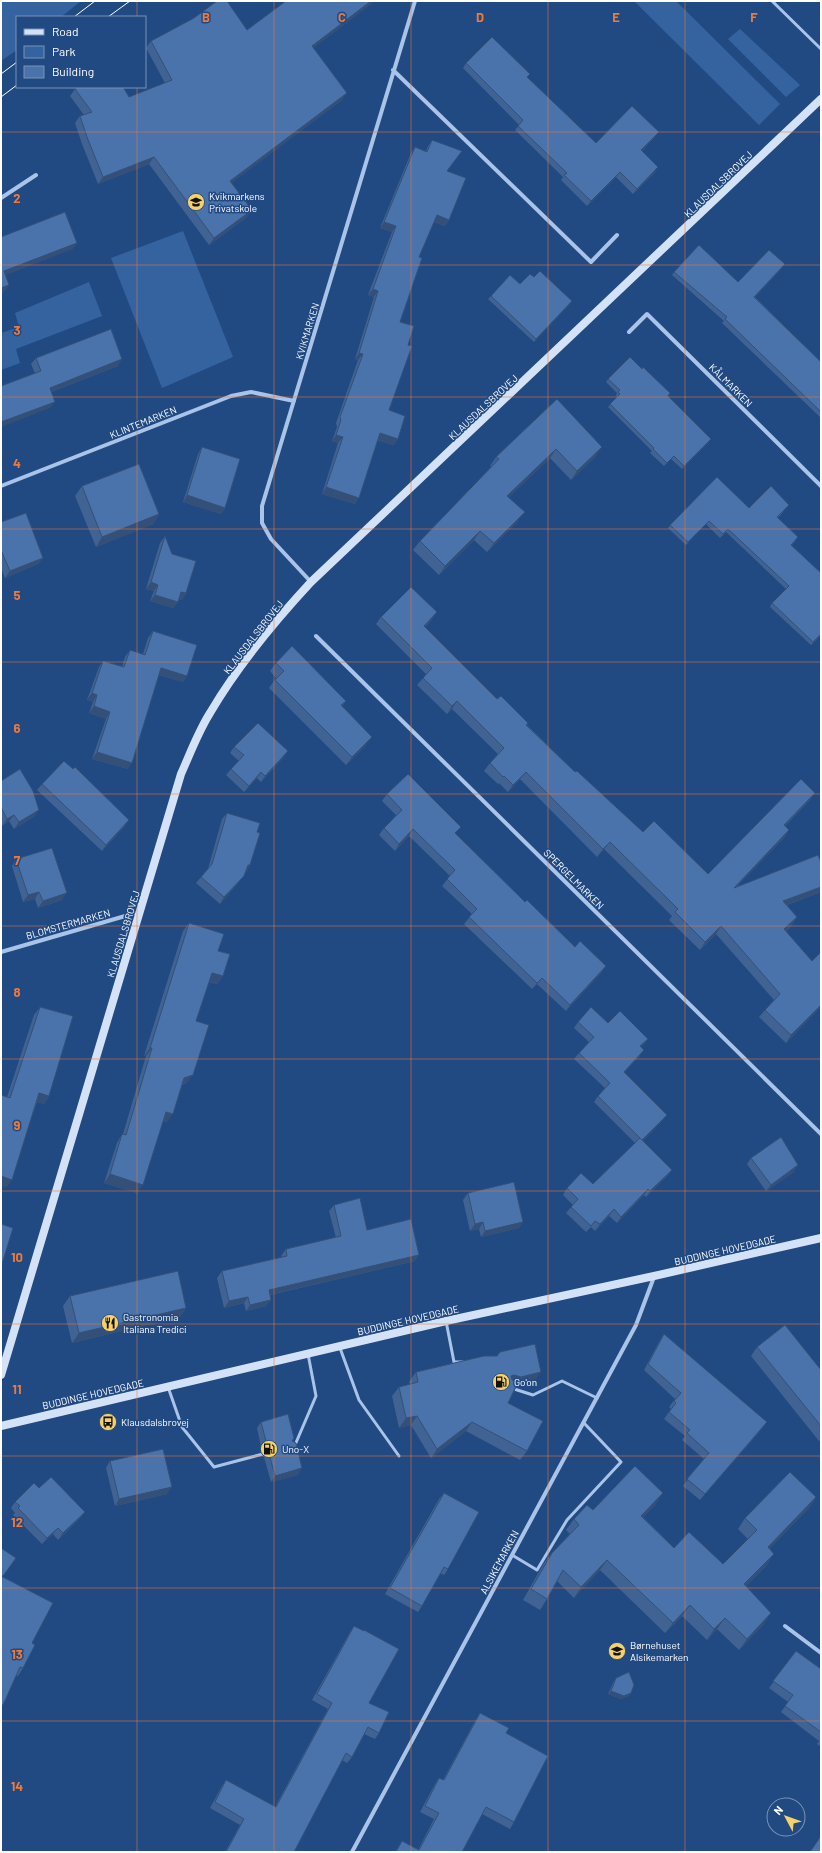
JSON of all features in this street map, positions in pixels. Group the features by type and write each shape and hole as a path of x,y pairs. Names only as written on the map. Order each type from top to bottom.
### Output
{"street":[{"name":"KVIKMARKEN","path":"311,582 271,539 262,523 262,506 415,1"},
{"path":"393,70 590,262 617,235"},
{"name":"KLAUSDALSBROVEJ","path":"1,1374 181,774 209,714 252,651 276,620 311,582 821,99"},
{"path":"1,198 36,175"},
{"name":"KÅLMARKEN","path":"629,332 648,314 821,486"},
{"name":"KLINTEMARKEN","path":"1,486 231,396 252,392 294,401"},
{"name":"SPERGELMARKEN","path":"316,636 821,1134"},
{"name":"BLOMSTERMARKEN","path":"1,952 140,912"},
{"name":"BUDDINGE HOVEDGADE","path":"1,1426 446,1321 821,1238"},
{"name":"ALSIKEMARKEN","path":"352,1852 636,1325 654,1276"},
{"path":"785,1626 821,1653"}],"lane":[{"path":"772,1 821,49"},
{"path":"446,1321 454,1362 469,1362"},
{"path":"340,1346 358,1400 399,1456"},
{"path":"290,1446 295,1444 316,1396 308,1354"},
{"path":"508,1387 533,1395 562,1381 597,1398"},
{"path":"168,1386 182,1427 214,1467 263,1454"},
{"path":"512,1555 537,1570 567,1520 621,1462 584,1423"}],"green space":[{"path":"1,1 81,1 62,16 16,16 16,51 1,61"},
{"path":"634,1 676,1 780,104 759,125"},
{"path":"740,29 800,85 786,97 728,39"},
{"path":"183,231 233,357 162,388 111,258"},
{"path":"89,282 102,316 16,349 20,363 1,370 1,333 19,327 15,313"}],"building":[{"path":"217,1 227,1 247,30 286,1 371,1 312,46 347,93 230,181 252,210 214,238 154,157 103,177 80,116 92,112 75,89 124,88 129,97 172,80 151,41 194,18"},
{"path":"492,37 530,74 527,77 596,143 632,106 659,132 641,150 658,167 637,189 620,172 591,201 564,175 567,173 518,126 523,120 466,63"},
{"path":"432,140 462,151 447,171 466,178 449,220 437,215 419,257 422,258 400,322 414,326 408,345 412,346 389,410 405,416 398,439 380,433 359,498 326,487 343,437 336,435 341,420 340,417 363,354 359,353 378,291 373,289 396,226 384,222 415,147 427,152"},
{"path":"65,212 77,243 4,271 9,285 1,288 1,237"},
{"path":"699,245 738,282 769,250 785,264 754,297 821,362 821,412 725,319 727,317 674,272"},
{"path":"540,271 572,301 536,339 491,296 510,275 520,284 530,274 534,277"},
{"path":"111,329 122,359 50,388 55,402 1,422 1,386 41,371 36,358"},
{"path":"630,357 642,369 643,367 670,393 668,396 711,439 684,466 674,456 667,463 610,404 620,394 618,392 620,390 608,379"},
{"path":"557,399 602,447 577,471 556,449 507,496 525,512 494,543 480,531 445,566 420,541 499,459 496,457"},
{"path":"202,447 240,459 225,508 187,495"},
{"path":"139,464 159,514 102,537 82,486"},
{"path":"717,477 749,508 771,486 789,505 777,517 798,537 791,545 821,573 821,634 813,642 772,603 789,586 728,529 723,534 709,521 688,542 670,525"},
{"path":"26,513 43,558 10,571 1,550 1,522"},
{"path":"165,536 172,554 196,561 186,593 181,592 178,602 155,595 158,585 151,582"},
{"path":"411,587 437,612 424,626 497,699 501,696 528,723 526,725 575,772 577,771 643,832 654,821 708,874 801,779 815,793 784,825 789,830 734,888 818,855 821,862 821,887 783,901 797,917 784,929 812,961 821,952 821,1005 791,1035 765,1010 780,994 721,926 705,942 675,912 678,909 610,842 603,849 526,772 513,785 490,763 504,748 457,701 452,706 423,678 432,668 381,617"},
{"path":"153,631 197,645 187,676 161,668 132,763 97,752 110,712 94,706 97,695 92,693 103,661 124,667 130,650 145,655"},
{"path":"292,646 346,701 341,705 372,737 352,757 275,680 284,671 276,663"},
{"path":"258,723 288,751 265,776 261,772 249,786 231,769 244,755 234,747"},
{"path":"64,761 73,769 75,767 129,820 106,845 42,784"},
{"path":"20,769 33,791 39,810 19,822 14,815 7,819 1,807 1,781"},
{"path":"408,774 461,827 455,833 525,902 527,900 575,947 580,941 606,966 570,1005 542,978 537,983 469,917 477,909 447,879 455,870 413,829 399,844 384,828 402,810 387,794"},
{"path":"227,813 260,823 257,832 260,833 250,865 248,865 244,876 224,897 201,877 212,864"},
{"path":"52,848 67,893 43,901 39,892 28,895 16,859"},
{"path":"189,923 224,934 218,951 230,954 223,976 212,973 196,1021 209,1025 193,1075 184,1078 173,1114 166,1112 143,1185 110,1174 122,1134 126,1135 152,1048 150,1048"},
{"path":"40,1007 73,1016 49,1096 39,1093 12,1180 1,1176 1,1095 10,1098"},
{"path":"591,1007 608,1023 620,1011 648,1039 640,1046 644,1050 624,1072 667,1115 642,1140 598,1096 610,1083 579,1053 594,1037 578,1022"},
{"path":"781,1137 798,1165 771,1185 751,1158"},
{"path":"640,1138 672,1170 650,1191 648,1189 621,1217 614,1209 600,1224 595,1221 591,1226 571,1207 578,1199 567,1188 581,1173 593,1184"},
{"path":"514,1182 523,1222 485,1231 483,1222 475,1224 468,1193"},
{"path":"360,1198 367,1230 411,1219 419,1255 269,1290 271,1300 250,1305 248,1297 229,1301 222,1271 287,1256 286,1249 341,1236 334,1205"},
{"path":"1,1224 13,1228 1,1267"},
{"path":"178,1271 186,1308 79,1333 70,1296"},
{"path":"785,1325 821,1370 821,1426 757,1347"},
{"path":"664,1334 767,1422 705,1494 687,1479 709,1453 687,1433 690,1430 669,1412 676,1403 674,1401 681,1393 648,1364"},
{"path":"535,1344 541,1372 521,1377 514,1375 511,1376 512,1380 518,1382 508,1403 543,1421 527,1451 472,1422 437,1449 417,1416 406,1418 399,1387 418,1382 416,1372 484,1356 497,1356 500,1352"},
{"path":"288,1414 294,1438 292,1441 296,1443 302,1468 275,1476 268,1450 270,1447 267,1445 261,1422"},
{"path":"163,1449 172,1487 119,1499 110,1461"},
{"path":"635,1466 663,1493 641,1516 674,1548 689,1532 723,1564 757,1530 745,1518 790,1472 816,1497 768,1547 774,1554 744,1584 771,1613 747,1639 725,1618 714,1629 690,1605 673,1623 607,1560 581,1587 563,1570 547,1599 531,1589 552,1553 579,1525 574,1519 587,1505 593,1510"},
{"path":"51,1477 85,1512 63,1533 58,1528 47,1538 18,1508 20,1506 15,1502 34,1483 39,1488"},
{"path":"444,1493 479,1512 448,1569 444,1567 422,1606 390,1588"},
{"path":"1,1548 16,1558 3,1576 1,1575"},
{"path":"1,1576 53,1603 32,1643 35,1645 23,1668 20,1667 3,1705 1,1704"},
{"path":"354,1626 399,1649 369,1703 389,1712 379,1733 368,1727 352,1757 346,1753 294,1852 226,1852 244,1819 215,1802 226,1780 276,1807 332,1703 317,1694"},
{"path":"796,1651 821,1669 821,1732 785,1706 793,1695 773,1681"},
{"path":"629,1672 634,1685 631,1693 624,1696 611,1691 616,1678"},
{"path":"480,1713 509,1728 506,1733 548,1756 514,1822 486,1807 462,1852 396,1852 402,1841 419,1850 439,1813 425,1806 439,1778 444,1780"},
{"path":"821,1836 821,1852 810,1852"}],"tram line":[{"path":"75,16 95,1"},
{"path":"109,16 130,1"},
{"path":"1,74 16,63"},
{"path":"1,97 16,86"}],"place":[{"name":"Kvikmarkens Privatskole","path":"196,202"},
{"name":"Gastronomia Italiana Tredici","path":"110,1323"},
{"name":"Go'on","path":"501,1382"},
{"name":"Klausdalsbrovej","path":"108,1422"},
{"name":"Uno-X","path":"269,1449"},
{"name":"Børnehuset Alsikemarken","path":"617,1651"}]}
